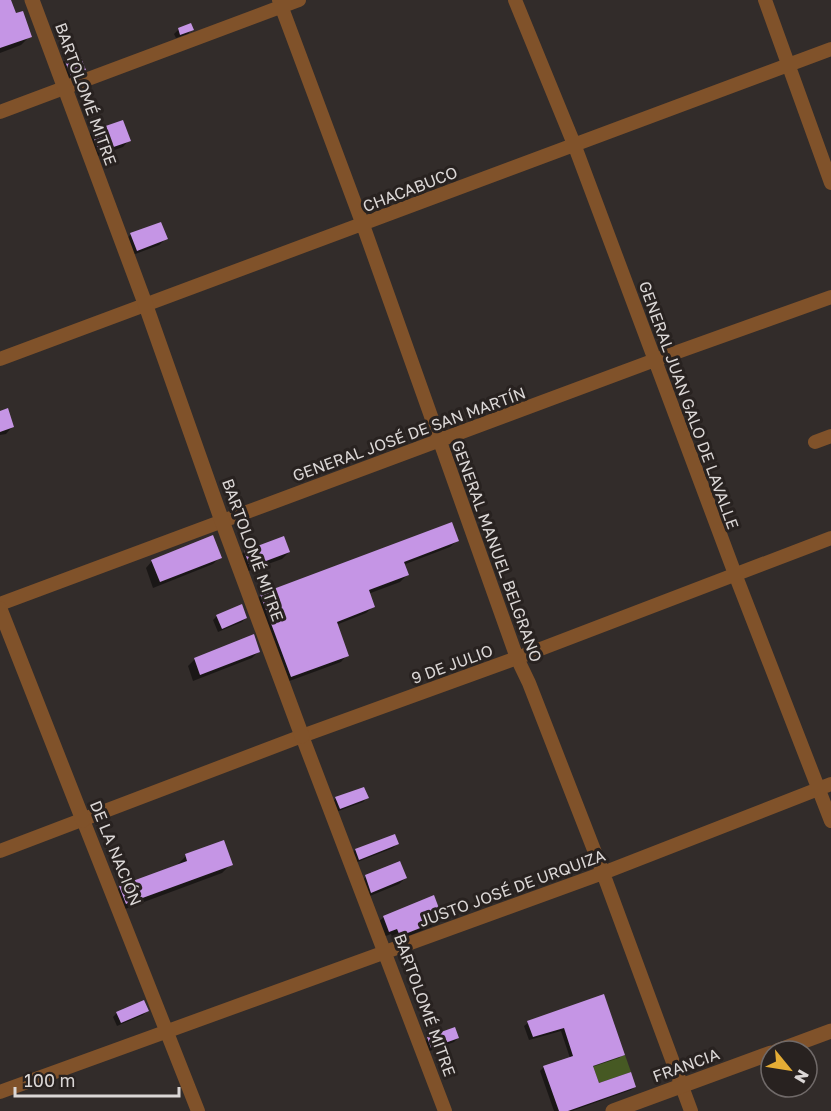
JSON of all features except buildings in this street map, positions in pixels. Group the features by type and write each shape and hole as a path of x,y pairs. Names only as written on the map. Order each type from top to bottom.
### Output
{"street":[{"name":"BARTOLOMÉ MITRE","path":"32,0 302,736 446,1111"},
{"path":"0,112 280,3 299,0"},
{"name":"GENERAL JUAN GALO DE LAVALLE","path":"516,0 574,144 735,574 825,786 831,821"},
{"path":"765,0 831,183"},
{"name":"GENERAL MANUEL BELGRANO","path":"280,3 363,225 518,658 603,873 692,1111"},
{"name":"CHACABUCO","path":"0,359 831,49"},
{"name":"GENERAL JOSÉ DE SAN MARTÍN","path":"0,604 655,360 831,297"},
{"path":"815,442 831,436"},
{"name":"9 DE JULIO","path":"0,851 302,736 518,658 831,538"},
{"name":"DE LA NACIÓN","path":"0,609 168,1030 198,1111"},
{"name":"JUSTO JOSÉ DE URQUIZA","path":"0,1092 603,873 825,786"},
{"path":"809,1039 831,1031"},
{"name":"FRANCIA","path":"613,1111 759,1057"}],"green space":[{"path":"625,1055 631,1072 599,1083 593,1066"}]}
